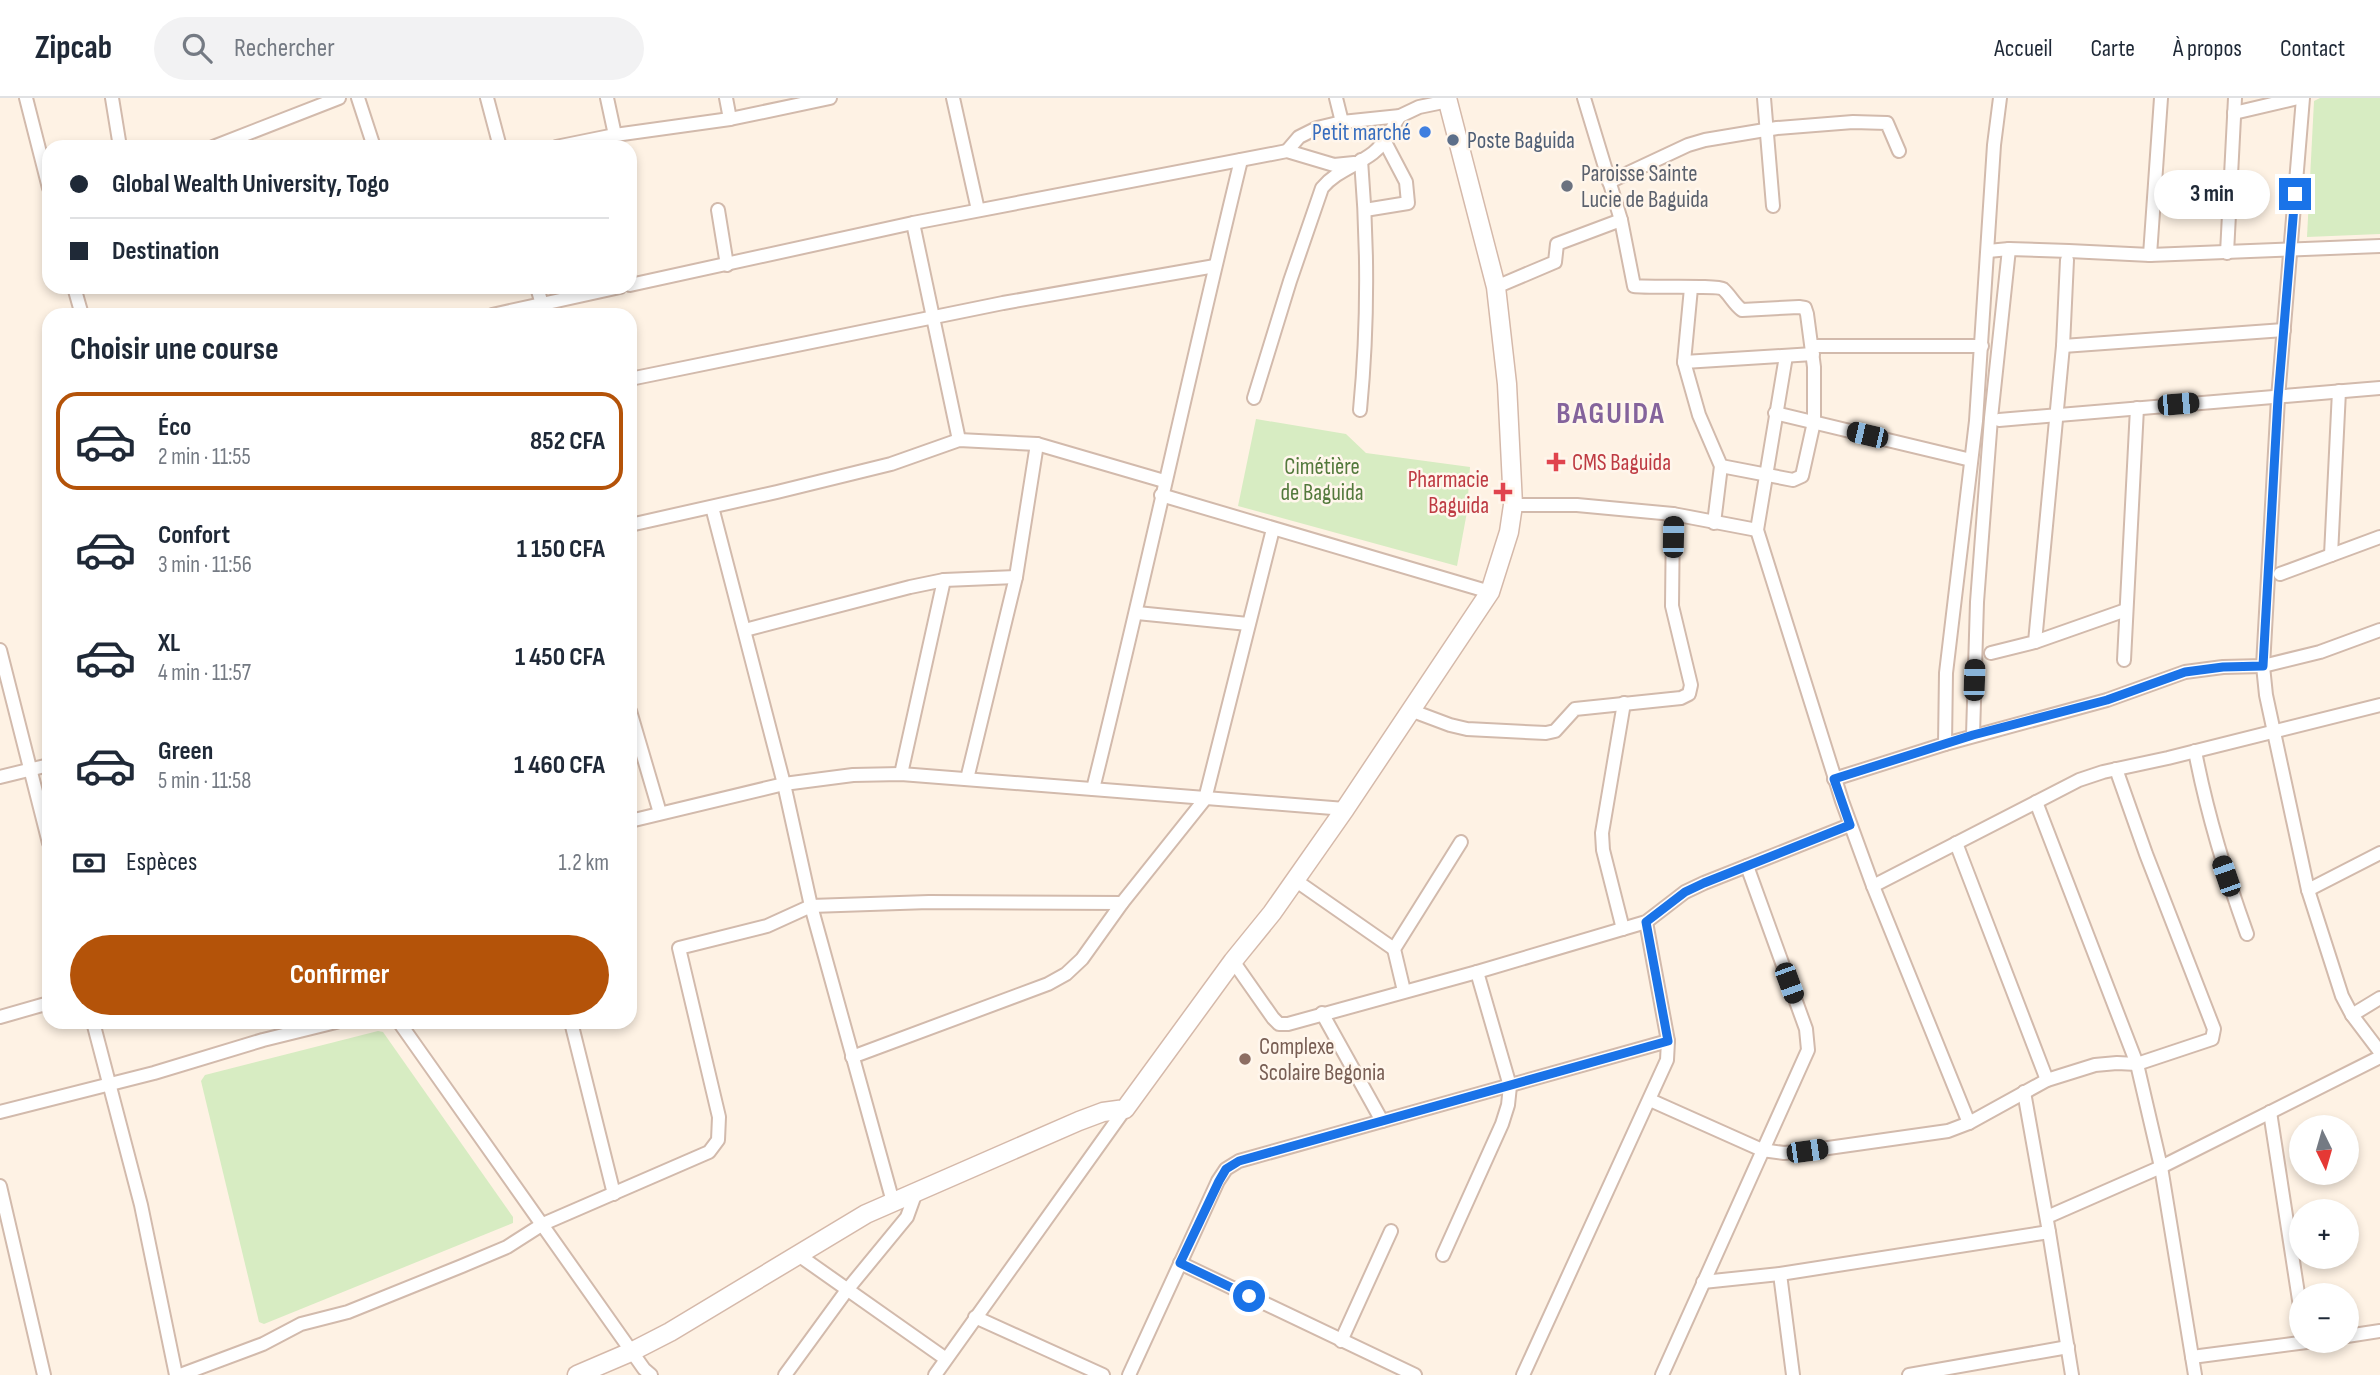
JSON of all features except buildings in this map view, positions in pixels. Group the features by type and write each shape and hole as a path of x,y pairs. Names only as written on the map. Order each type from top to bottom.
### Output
{"street":[{"path":"26,98 42,161"},
{"path":"112,98 119,140"},
{"path":"231,140 339,98"},
{"path":"359,98 372,140"},
{"path":"487,98 498,140"},
{"path":"607,98 615,135"},
{"path":"726,98 730,119"},
{"path":"590,140 730,119 830,98"},
{"path":"953,98 978,210"},
{"path":"1336,98 1342,122"},
{"path":"1584,98 1621,220 1634,286 1713,286 1722,288 1736,306 1748,311 1805,308 1812,350 1814,422 1802,477 1793,480 1721,466"},
{"path":"1764,98 1773,206"},
{"path":"1945,744 1946,673 1982,346 1994,145 2000,98"},
{"path":"2150,255 2161,98"},
{"path":"2227,253 2235,98"},
{"path":"2234,113 2298,98"},
{"path":"2047,1217 2161,1167 2380,1054 2342,996 2308,890 2266,695 2263,666 2278,396 2303,98"},
{"path":"935,1375 1125,1109 1345,809 1490,592 1509,533 1513,505 1507,384 1496,287 1448,100 1419,107 1401,116 1342,122 1317,128 1299,137 1287,150"},
{"path":"1254,398 1322,188 1330,178 1385,142 1391,128 1401,116"},
{"path":"1609,182 1688,145 1766,129 1853,122 1887,123 1899,151"},
{"path":"1365,210 1408,203 1406,182 1385,142"},
{"path":"637,284 913,223 1287,150 1334,164 1358,162"},
{"path":"1093,789 1137,613 1164,481 1195,362 1241,160"},
{"path":"1358,162 1365,210 1366,345 1360,410"},
{"path":"718,210 727,265"},
{"path":"1496,287 1555,262 1557,244 1621,220"},
{"path":"913,223 959,440"},
{"path":"1987,251 2009,249 2150,255 2380,246"},
{"path":"1973,735 1977,602 1991,418 2009,249"},
{"path":"2035,642 2063,346 2067,260"},
{"path":"637,378 1003,303 1215,266"},
{"path":"1691,288 1684,362 1699,415 1721,466 1714,523"},
{"path":"546,308 596,294"},
{"path":"2063,346 2284,330"},
{"path":"1684,362 1786,356 1812,350 1982,346"},
{"path":"1786,356 1764,475 1757,530 1850,825 1969,1123"},
{"path":"1999,420 2380,388"},
{"path":"2332,555 2339,391"},
{"path":"2124,660 2137,408"},
{"path":"1775,413 1971,460"},
{"path":"637,523 891,464 959,440 1037,444 1164,481"},
{"path":"967,779 1016,576 1037,444"},
{"path":"1161,495 1490,592"},
{"path":"1513,505 1577,505 1673,514 1757,530"},
{"path":"712,507 784,784 811,906 893,1202"},
{"path":"1410,710 1467,729 1546,733 1555,731 1575,709 1681,698 1689,694 1691,685 1672,606 1673,514"},
{"path":"852,1057 1048,984 1066,974 1082,959 1122,903 1205,799 1273,528"},
{"path":"2280,574 2380,537"},
{"path":"745,630 944,580 1016,576"},
{"path":"901,774 944,580"},
{"path":"1990,653 2035,642 2126,610"},
{"path":"1137,613 1248,624"},
{"path":"1834,779 1973,735 2107,700 2185,672 2263,666 2320,652 2380,630"},
{"path":"0,650 42,814"},
{"path":"1623,929 1603,850 1602,833 1624,703"},
{"path":"1873,886 2079,780 2380,705"},
{"path":"637,735 660,813"},
{"path":"2194,751 2218,855 2247,934"},
{"path":"0,777 42,767"},
{"path":"1650,1100 1762,1150 1784,1153 1807,1151 1948,1131 1969,1123 2047,1080 2095,1065 2137,1064 2212,1039 2214,1029 2116,769"},
{"path":"637,819 784,784 853,775 901,774 1345,809"},
{"path":"2036,802 2137,1064 2161,1167 2194,1375"},
{"path":"1233,961 1273,1018 1279,1024 1288,1024 1646,922 1685,892 1850,825"},
{"path":"1394,949 1461,842"},
{"path":"1956,843 2047,1080"},
{"path":"2308,890 2380,853"},
{"path":"1662,1375 1808,1051 1806,1029 1747,866"},
{"path":"1295,880 1394,949 1404,991"},
{"path":"95,1029 141,1205 178,1375 263,1343 301,1324 348,1312 397,1293 507,1247 543,1224 709,1152 718,1140 719,1117 678,947 767,926 811,906 929,902 1122,903"},
{"path":"1523,1375 1667,1060 1668,1041 1646,922"},
{"path":"1443,1255 1508,1105 1510,1086 1477,972"},
{"path":"2352,1015 2380,998"},
{"path":"0,1017 42,1005"},
{"path":"1322,1013 1382,1121"},
{"path":"0,1112 310,1029"},
{"path":"404,1029 633,1351 645,1373"},
{"path":"573,1029 614,1194"},
{"path":"1129,1375 1226,1169 1239,1161 1668,1041"},
{"path":"2024,1092 2072,1375"},
{"path":"577,1375 670,1332 797,1254 893,1202 1079,1121 1103,1112 1125,1109"},
{"path":"2270,1112 2296,1283"},
{"path":"0,1186 44,1375"},
{"path":"785,1375 907,1217 916,1192"},
{"path":"1341,1341 1391,1231"},
{"path":"1703,1282 1780,1274 2049,1232"},
{"path":"797,1254 946,1359"},
{"path":"1180,1263 1415,1375"},
{"path":"1780,1274 1793,1375"},
{"path":"975,1318 1103,1375"},
{"path":"2359,1334 2380,1331"},
{"path":"2192,1357 2289,1344"},
{"path":"1909,1375 2068,1347"}],"green space":[{"path":"2320,98 2380,98 2380,234 2307,237 2314,101"},
{"name":"Cimétière de Baguida","path":"1256,419 1346,434 1366,453 1470,467 1467,512 1457,566 1238,506"},
{"path":"378,1031 383,1032 513,1217 513,1223 264,1324 259,1322 201,1081 205,1075"}],"place":[{"name":"Petit marché","path":"1425,132"},
{"name":"Poste Baguida","path":"1453,140"},
{"name":"Paroisse Sainte Lucie de Baguida","path":"1567,186"},
{"name":"CMS Baguida","path":"1556,462"},
{"name":"Pharmacie Baguida","path":"1503,492"},
{"name":"Complexe Scolaire Begonia","path":"1245,1059"}],"district":[{"name":"BAGUIDA","path":"1611,413"}],"route":[{"path":"1249,1296 1180,1263 1226,1169 1239,1161 1668,1041 1646,922 1685,892 1850,825 1834,779 1973,735 2107,700 2185,672 2263,666 2278,398 2295,194"}]}
